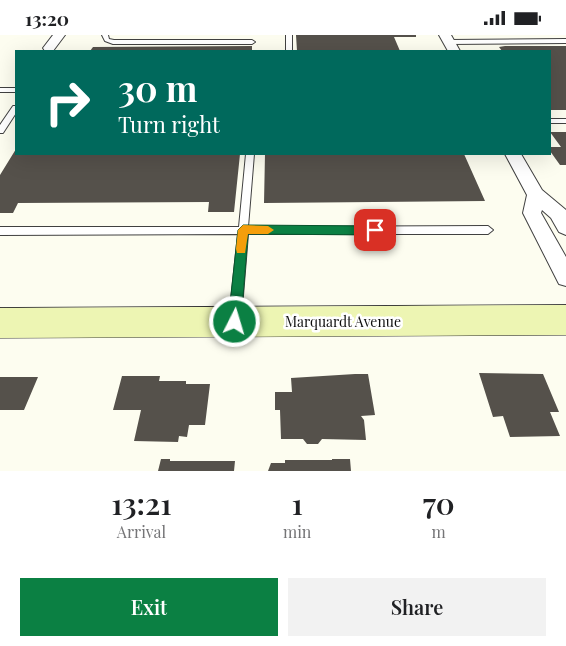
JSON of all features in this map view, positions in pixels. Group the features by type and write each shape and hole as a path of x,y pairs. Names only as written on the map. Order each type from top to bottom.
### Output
{"main road":[{"name":"Marquardt Avenue","path":"0,323 566,321"}],"street":[{"path":"49,48 59,35"},
{"path":"514,155 536,195 558,213 566,227"},
{"path":"536,195 532,213 566,277"}],"lane":[{"path":"105,35 107,40 113,42 252,42"},
{"path":"289,35 290,50"},
{"path":"449,43 566,41"},
{"path":"0,90 15,90"},
{"path":"0,131 15,109"},
{"path":"551,121 566,121"},
{"path":"235,322 250,155"},
{"path":"0,231 488,230"}],"building":[{"path":"296,35 416,35 416,37 394,37 400,50 297,50"},
{"path":"252,46 252,50 91,50 93,47"},
{"path":"566,46 566,110 551,110 551,50 501,50 499,47"},
{"path":"551,132 566,132 566,165 560,165 551,152 551,147 561,147"},
{"path":"15,151 15,155 240,155 234,212 208,212 209,202 18,203 13,213 0,213 0,175"},
{"path":"265,155 464,155 485,201 264,203"},
{"path":"479,373 543,374 559,412 550,412 560,436 510,437 503,416 493,417"},
{"path":"368,374 375,415 361,416 364,420 366,440 322,439 318,444 307,444 303,439 281,439 280,410 275,410 275,392 292,392 291,378"},
{"path":"122,376 160,376 159,381 186,381 186,384 210,384 205,425 189,425 187,437 179,436 178,442 134,441 141,410 113,410"},
{"path":"0,377 38,377 24,410 0,410"},
{"path":"161,459 170,459 170,461 235,461 234,471 158,471"},
{"path":"350,459 351,471 268,471 271,463 285,463 285,460"}],"slow traffic":[{"path":"241,249 243,230 268,230"}],"route":[{"path":"235,322 243,230 375,230"}]}
